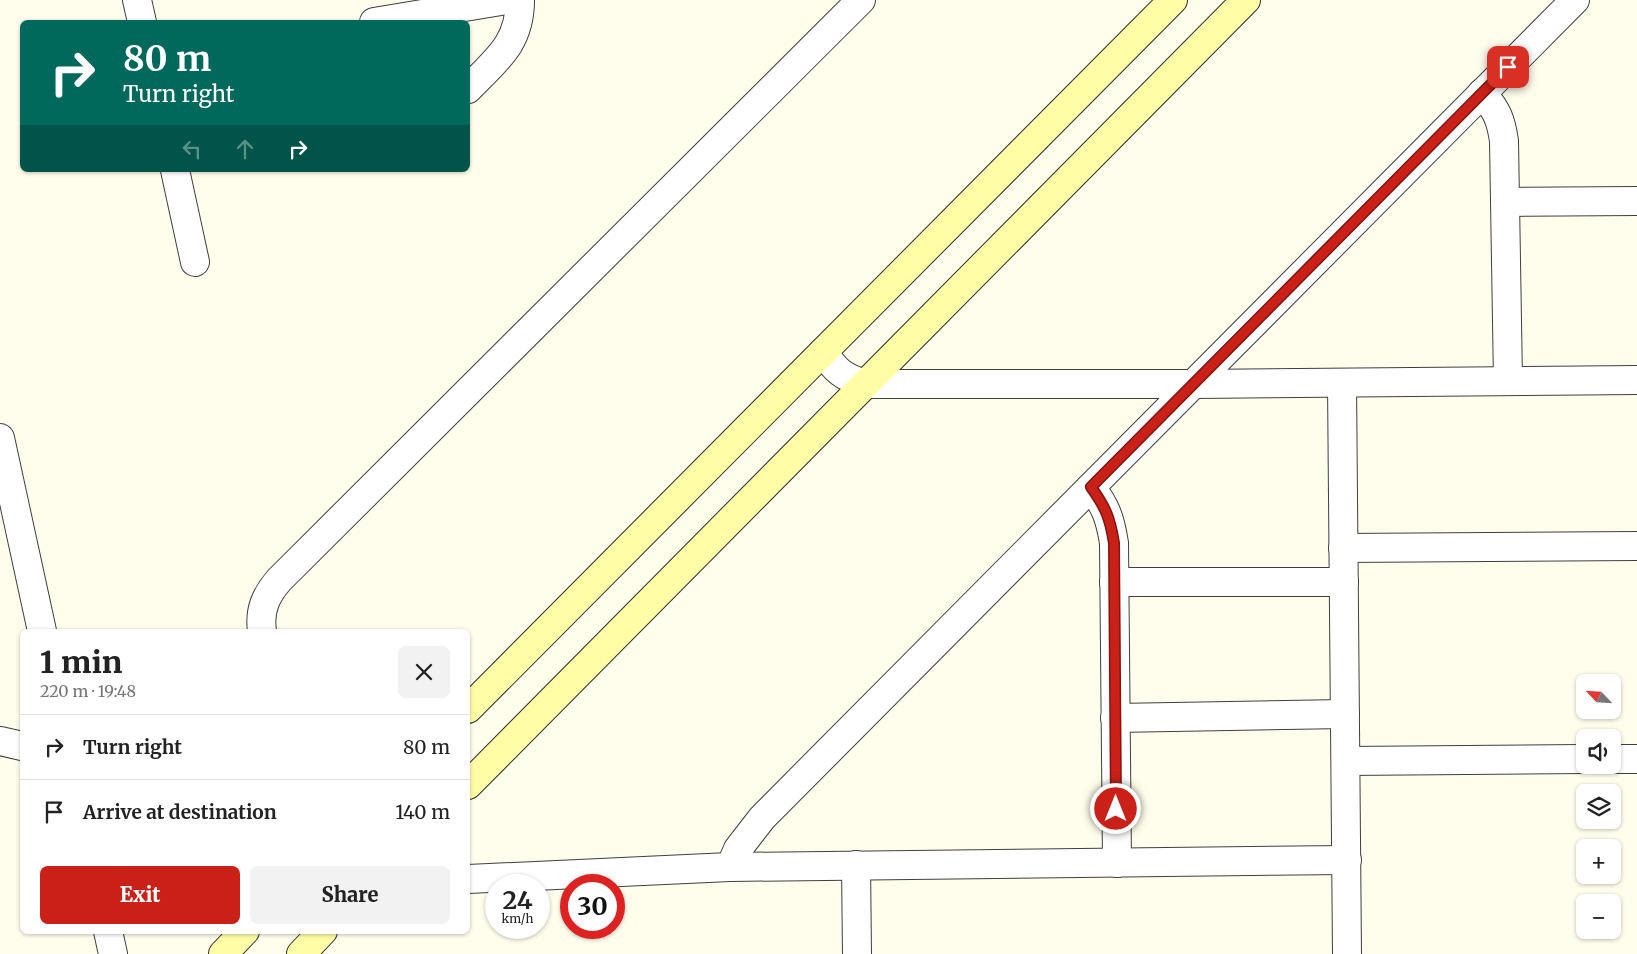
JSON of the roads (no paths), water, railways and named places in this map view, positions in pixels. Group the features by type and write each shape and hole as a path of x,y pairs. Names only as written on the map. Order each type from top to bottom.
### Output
{"street":[{"path":"138,0 142,20"},
{"path":"386,20 507,0"},
{"path":"470,87 505,51 515,34 520,17 520,0"},
{"path":"262,629 260,620 263,605 269,591 279,580 861,0"},
{"path":"470,707 1173,0"},
{"path":"470,783 1246,0"},
{"path":"730,867 738,849 762,818 1575,0"},
{"path":"1482,94 1494,107 1502,123 1504,141 1508,381"},
{"path":"175,172 195,262"},
{"path":"1505,202 1637,201"},
{"path":"823,352 833,367 848,378 865,384 1194,384 1637,380"},
{"path":"1342,383 1347,954"},
{"path":"0,438 42,629"},
{"path":"1091,487 1103,504 1111,523 1114,543 1116,863"},
{"path":"1344,548 1637,546"},
{"path":"1114,582 1344,582"},
{"path":"1116,718 1345,714"},
{"path":"0,741 20,746"},
{"path":"1346,762 1576,759"},
{"path":"1621,759 1637,759"},
{"path":"470,879 730,867 1347,860"},
{"path":"856,865 857,954"},
{"path":"109,934 113,954"},
{"path":"223,954 242,934"},
{"path":"301,954 320,934"}]}
